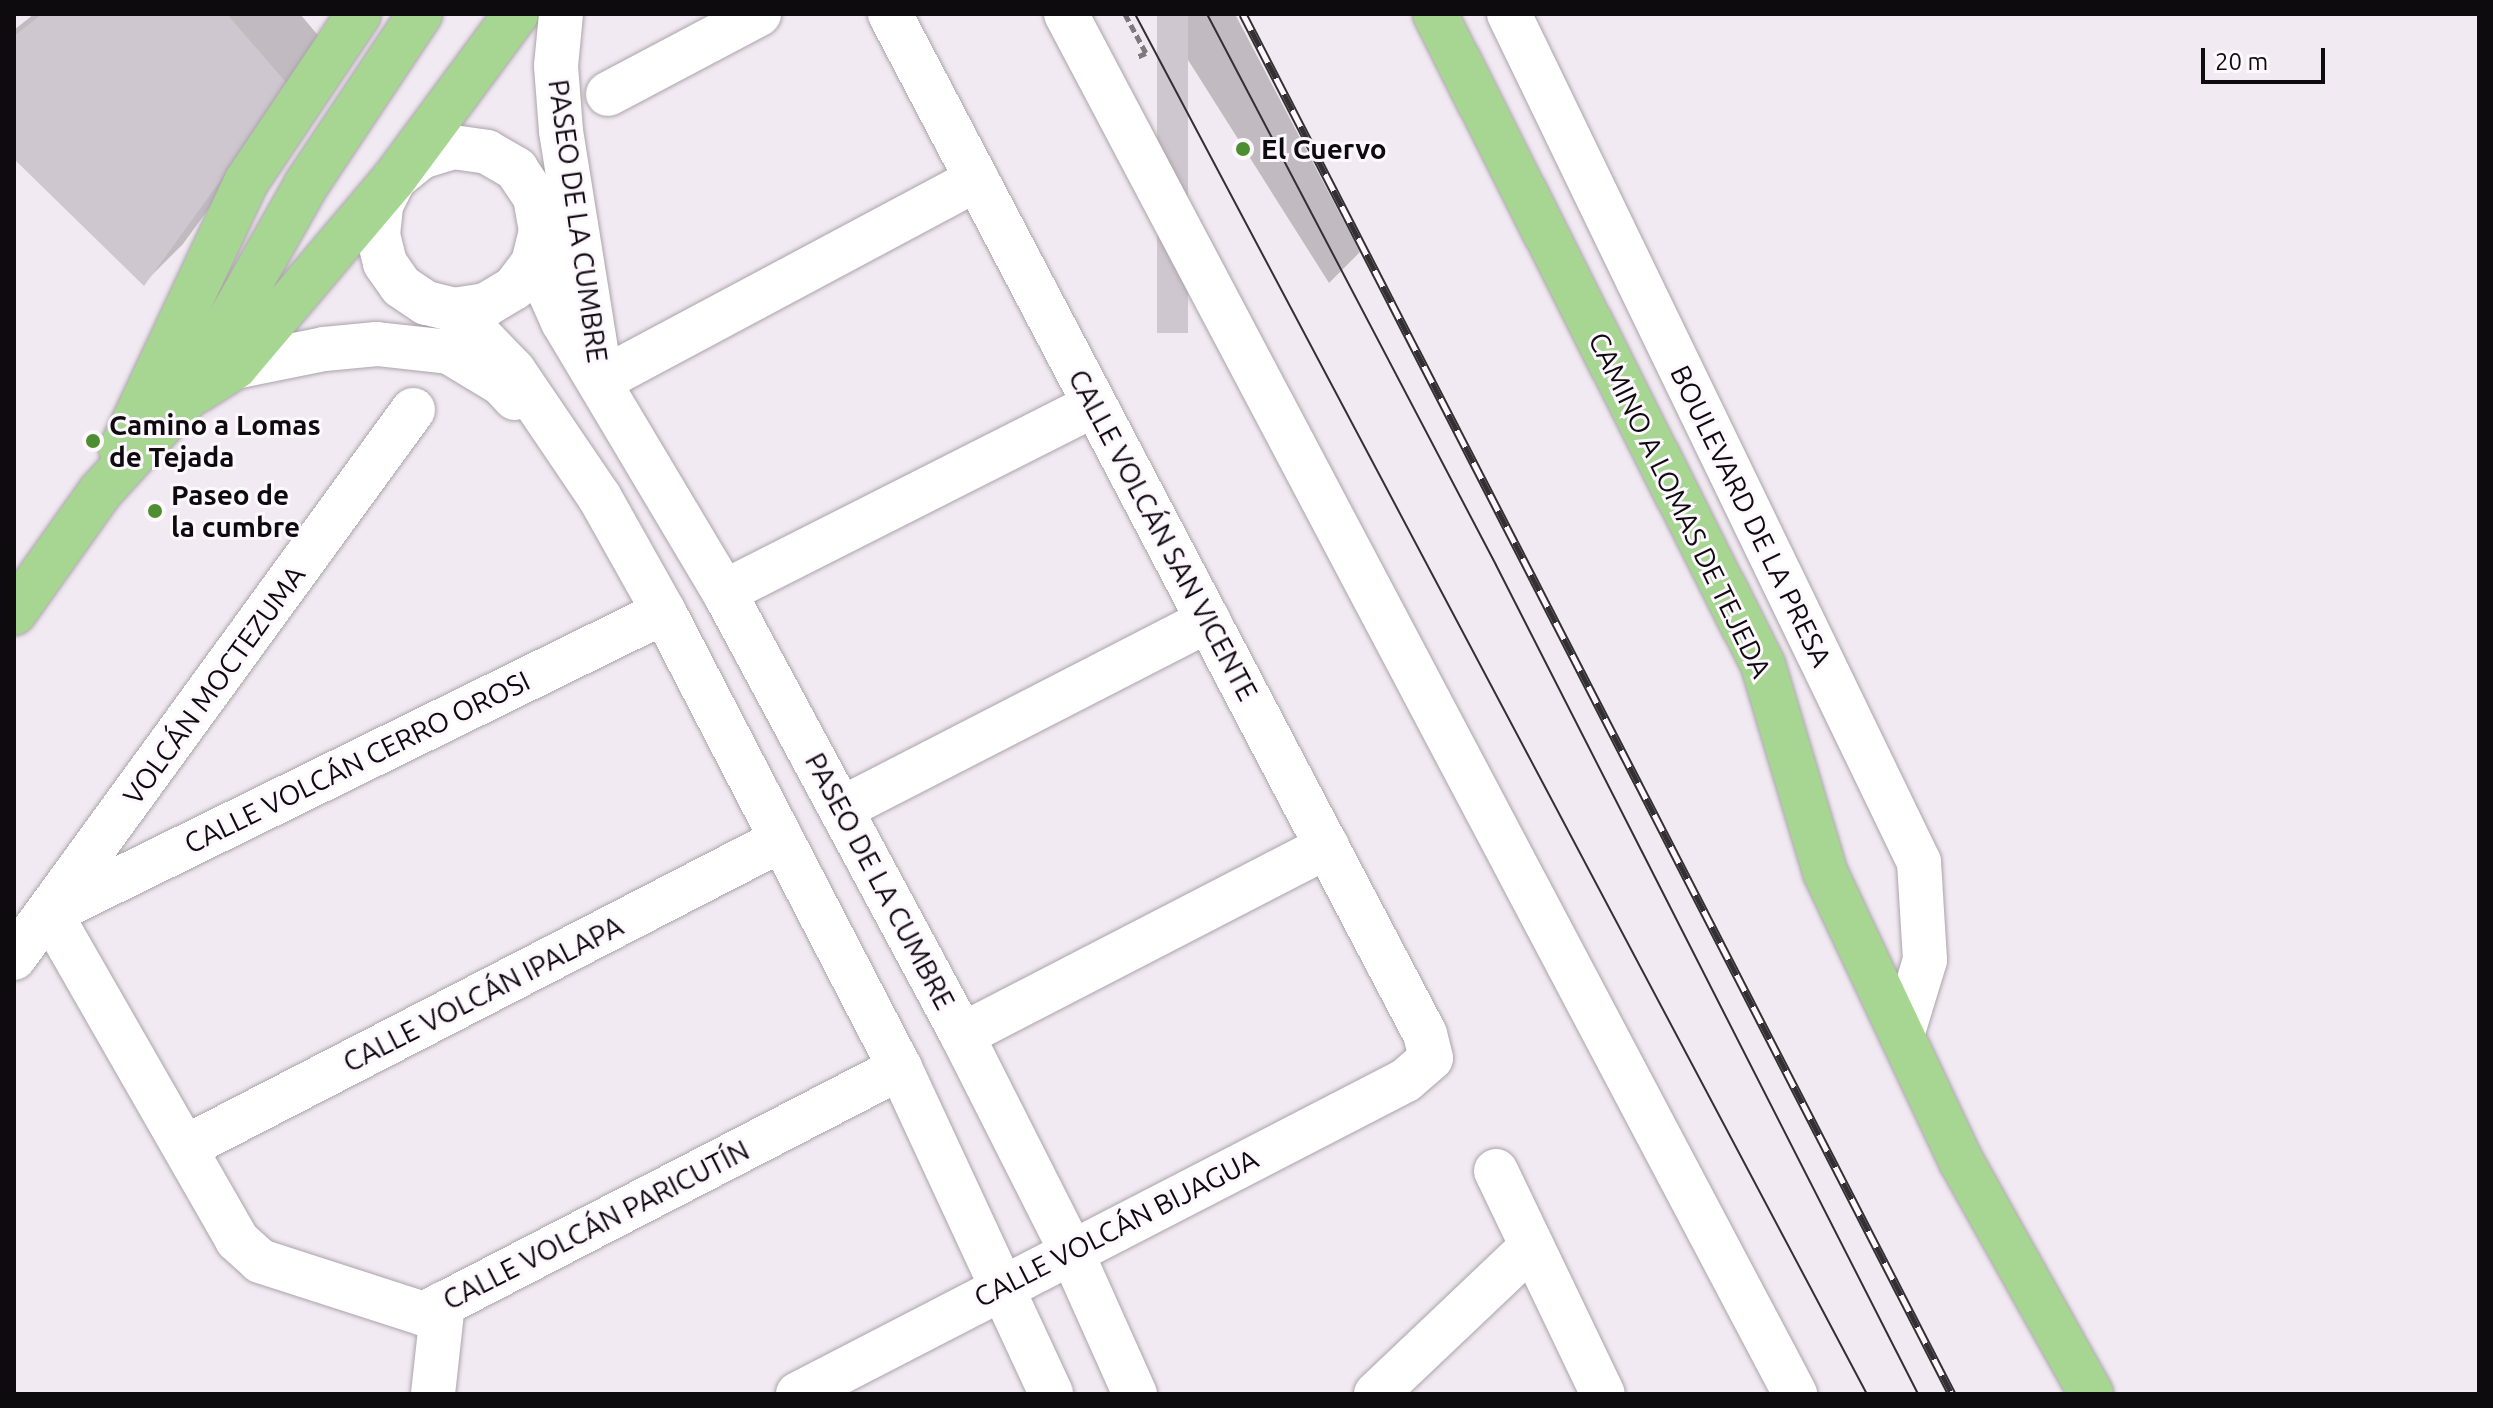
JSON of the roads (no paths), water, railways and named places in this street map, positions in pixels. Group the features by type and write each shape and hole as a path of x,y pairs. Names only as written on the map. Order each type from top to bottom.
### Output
{"main road":[{"path":"100,492 246,182 359,14"},
{"path":"14,613 100,492 185,399 306,185 420,14"},
{"path":"185,399 235,367 394,179 516,14"},
{"name":"CAMINO A LOMAS DE TEJEDA","path":"1435,14 1763,665 1825,872 1903,1032 1961,1161 2091,1394"}],"street":[{"name":"PASEO DE LA CUMBRE","path":"561,14 556,66 561,131 601,380"},
{"path":"608,94 759,14"},
{"name":"CALLE VOLCÁN SAN VICENTE","path":"890,14 1425,1034 1431,1058"},
{"path":"1066,14 1795,1394"},
{"name":"BOULEVARD DE LA PRESA","path":"1509,14 1919,862 1925,960 1903,1032"},
{"name":"PASEO DE LA CUMBRE","path":"394,179 421,157 453,147 487,152 516,169 535,197 550,293 724,592 962,1035 1071,1251 1135,1394"},
{"path":"394,179 379,220 385,263 401,286 426,303 455,310 514,371 583,472 664,612 900,1068 1051,1394"},
{"path":"601,380 977,179"},
{"name":"PASEO DE LA CUMBRE","path":"455,310 486,305 514,288 533,263 541,231"},
{"path":"235,367 324,349 377,344 449,352 502,384 583,472"},
{"path":"724,592 1095,405"},
{"name":"VOLCÁN MOCTEZUMA","path":"14,958 50,913 413,410"},
{"name":"CALLE VOLCÁN CERRO OROSI","path":"50,913 664,612"},
{"path":"841,809 1208,620"},
{"name":"CALLE VOLCÁN IPALAPA","path":"186,1147 781,840"},
{"path":"962,1035 1327,847"},
{"name":"CALLE VOLCÁN PARICUTÍN","path":"50,913 237,1240 260,1261 424,1314 900,1068"},
{"name":"CALLE VOLCÁN BIJAGUA","path":"798,1394 1000,1286 1406,1080 1431,1058"},
{"path":"1496,1171 1530,1248 1603,1394"},
{"path":"1376,1394 1530,1248"},
{"path":"433,1394 443,1304"}],"tram line":[{"path":"1135,14 1867,1394"},
{"path":"1207,14 1496,565 1918,1394"}],"railway":[{"path":"1243,14 1952,1394"}],"place":[{"name":"El Cuervo","path":"1243,149"},
{"name":"Camino a Lomas de Tejada","path":"93,441"},
{"name":"Paseo de la cumbre","path":"155,511"}]}
